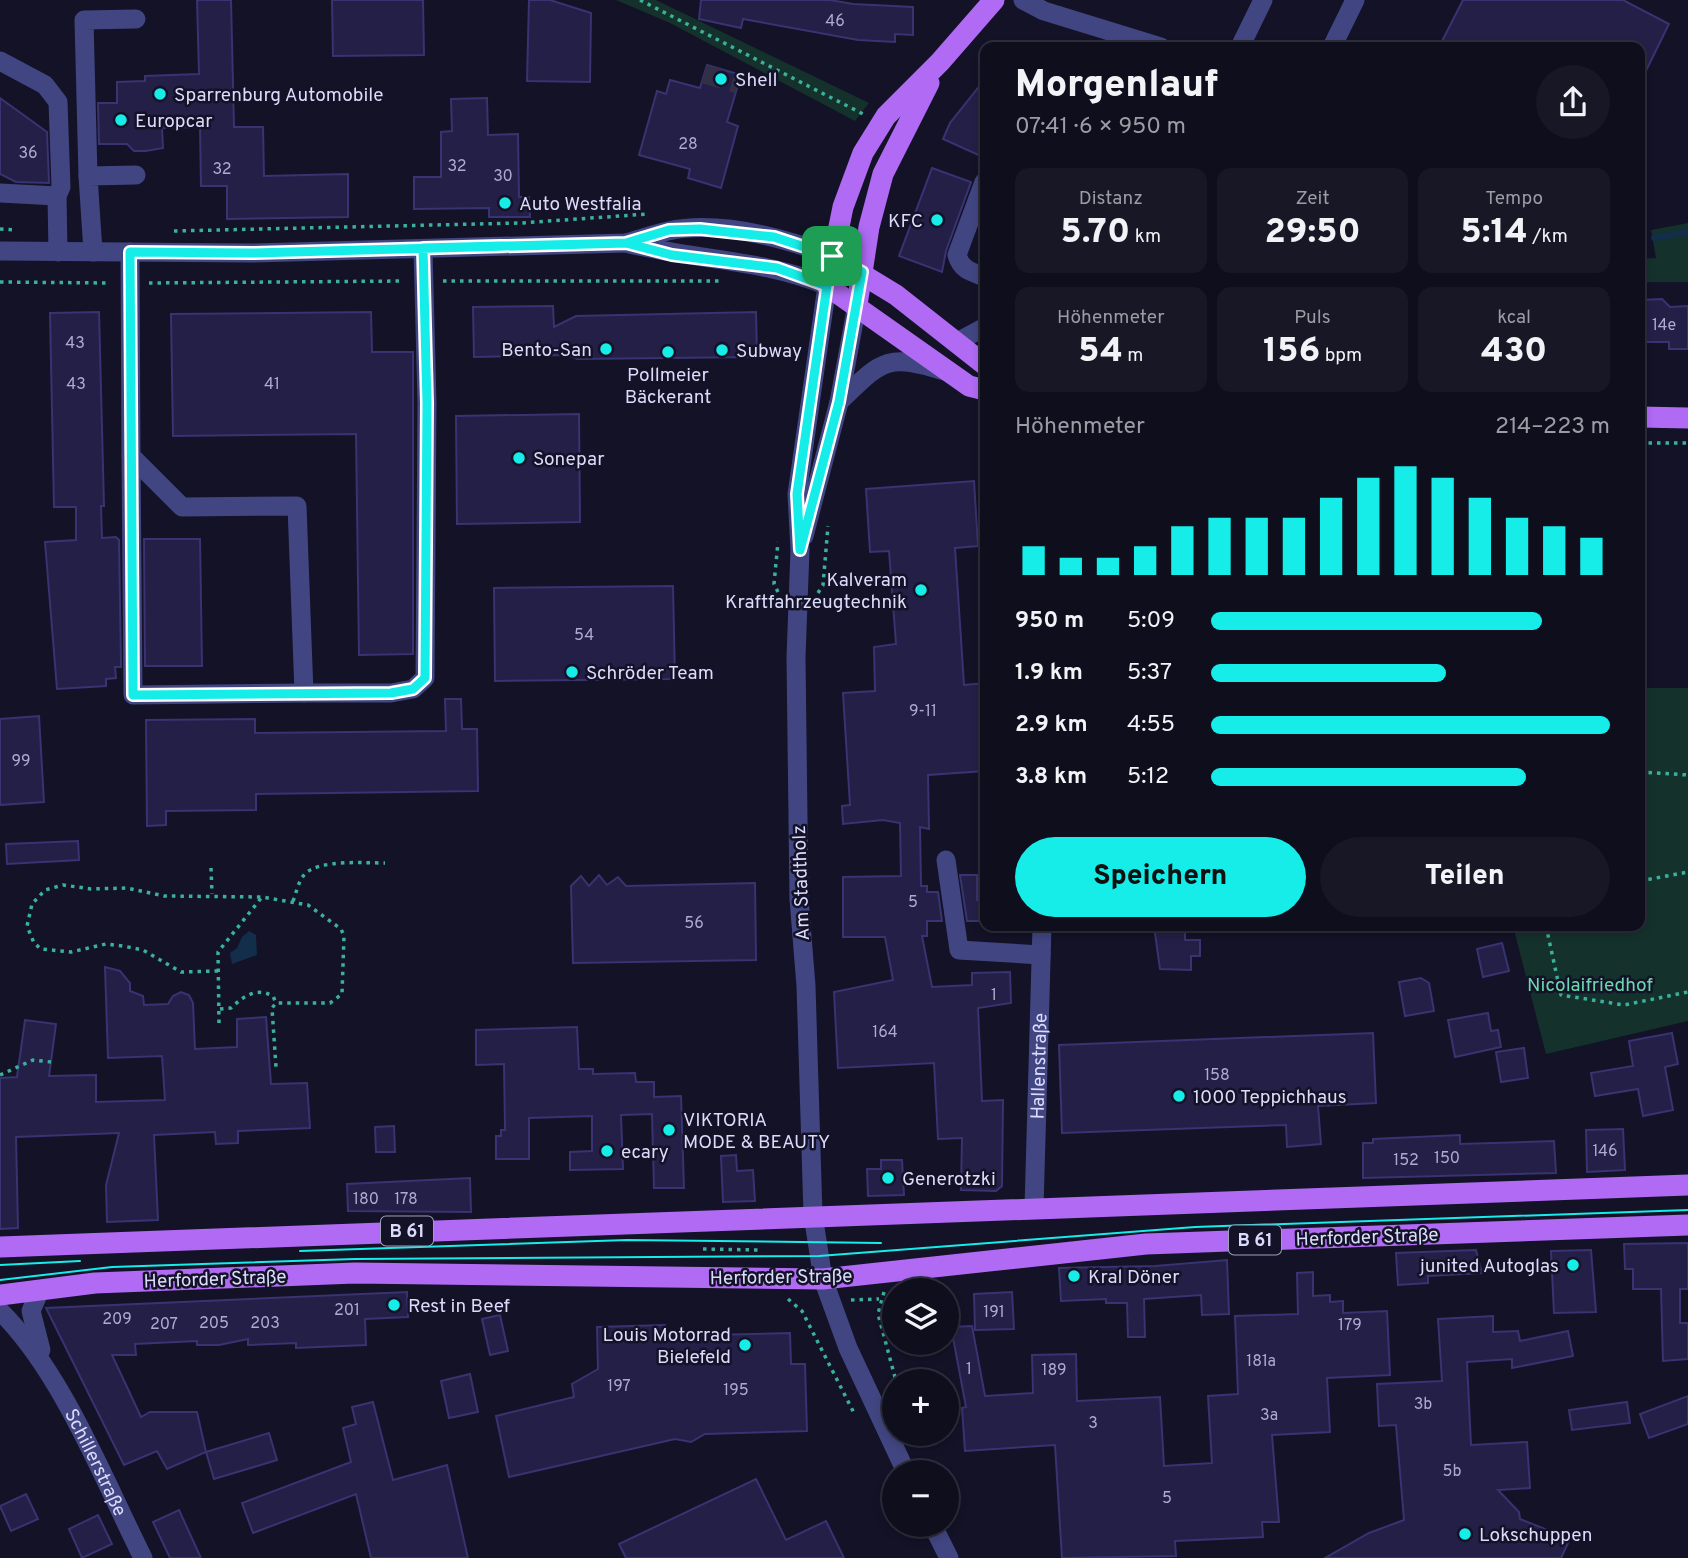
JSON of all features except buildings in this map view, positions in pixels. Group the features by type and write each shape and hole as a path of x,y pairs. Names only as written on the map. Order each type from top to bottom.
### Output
{"main road":[{"name":"Am Stadtholz","path":"827,286 848,191 863,153 886,116 940,62 994,0"},
{"name":"Am Stadtholz","path":"857,305 883,174 940,62"},
{"path":"832,256 862,272 980,361"},
{"path":"827,286 969,386 980,389"},
{"path":"1645,418 1688,418"},
{"name":"Herforder Straße","path":"0,1247 813,1215 1688,1185"},
{"name":"Herforder Straße","path":"0,1295 95,1283 355,1273 823,1279 1146,1244 1688,1224"}],"street":[{"path":"1023,0 1044,11 1145,42"},
{"path":"1242,42 1263,0"},
{"path":"1334,42 1355,0"},
{"path":"93,252 84,20 136,19"},
{"path":"0,61 45,85 58,102 61,187 57,196 58,252"},
{"path":"88,176 136,175"},
{"path":"0,193 57,196"},
{"path":"980,195 957,255 966,270 980,275"},
{"path":"0,251 130,252 626,243 669,230 736,231 788,240 832,256"},
{"path":"626,243 672,255 777,268 827,286"},
{"path":"130,252 133,695 391,693 413,689 425,678 423,248"},
{"name":"Am Stadtholz","path":"827,286 797,494 800,550 796,766 813,1215 823,1279 848,1348 900,1460"},
{"name":"Am Stadtholz","path":"800,550 839,402 857,305"},
{"path":"957,342 980,330"},
{"path":"839,402 874,368 896,361 953,374"},
{"path":"131,456 182,507 297,506 304,693"},
{"path":"946,860 959,950 1041,955"},
{"name":"Hallenstraße","path":"1034,1208 1042,931"},
{"name":"Schillerstraße","path":"40,1290 32,1311 46,1367"},
{"name":"Schillerstraße","path":"0,1311 19,1329 46,1367 143,1558"},
{"path":"938,1537 949,1558"}],"path":[{"path":"640,0 867,116"},
{"path":"171,231 522,223 650,214"},
{"path":"0,229 23,230"},
{"path":"0,282 725,281"},
{"path":"1645,443 1688,443"},
{"path":"1645,772 1688,775"},
{"path":"293,901 303,876 316,867 341,863 385,863"},
{"path":"211,868 212,894"},
{"path":"1645,879 1688,872"},
{"path":"218,971 181,972 143,950 106,944 71,952 41,949 34,943 27,926 32,904 45,890 55,886 127,888 156,895 262,897 308,905 341,929 344,936 342,994 330,1003 276,1003"},
{"path":"219,1023 218,953 262,897"},
{"path":"1547,931 1562,995 1625,1005 1688,992"},
{"path":"220,1009 231,1008 244,996 261,991 273,996 276,1003"},
{"path":"276,1003 272,1009 276,1067"},
{"path":"0,1075 33,1060 51,1062"},
{"path":"703,1249 759,1250"},
{"path":"882,1296 878,1314 882,1329"},
{"path":"776,1299 789,1299 802,1311 857,1418"}],"green space":[{"path":"616,0 656,0 869,103 855,121 670,23"},
{"path":"1688,223 1688,282 1645,282 1645,259 1656,258 1651,230"},
{"name":"Nicolaifriedhof","path":"1645,688 1688,688 1688,1021 1546,1054 1514,931 1645,931"}],"water":[{"path":"249,931 256,935 257,955 232,964 230,953"}],"waterway":[{"path":"1654,238 1688,232"}],"tunnel":[{"path":"704,74 738,84"}],"tram line":[{"path":"0,1280 112,1267 355,1259 819,1256 1195,1227 1688,1210"},
{"path":"300,1251 627,1240 881,1243"},
{"path":"0,1265 80,1261"}],"place":[{"name":"Shell","path":"721,79"},
{"name":"Sparrenburg Automobile","path":"160,94"},
{"name":"Europcar","path":"121,120"},
{"name":"Auto Westfalia","path":"505,203"},
{"name":"KFC","path":"937,220"},
{"name":"Bento-San","path":"606,349"},
{"name":"Subway","path":"722,350"},
{"name":"Pollmeier Bäckerant","path":"668,352"},
{"name":"Sonepar","path":"519,458"},
{"name":"Kalveram Kraftfahrzeugtechnik","path":"921,590"},
{"name":"Schröder Team","path":"572,672"},
{"name":"1000 Teppichhaus","path":"1179,1096"},
{"name":"VIKTORIA MODE & BEAUTY","path":"669,1130"},
{"name":"ecary","path":"607,1151"},
{"name":"Generotzki","path":"888,1178"},
{"name":"junited Autoglas","path":"1573,1265"},
{"name":"Kral Döner","path":"1074,1276"},
{"name":"Rest in Beef","path":"394,1305"},
{"name":"Louis Motorrad Bielefeld","path":"745,1345"},
{"name":"Lokschuppen","path":"1465,1534"}],"route":[{"path":"832,256 774,237 700,229 669,230 626,243 442,248 252,253 130,252 133,695 391,693 413,689 425,678 427,403 425,287 423,248 626,243 672,255 777,268 827,286 797,494 800,550 832,434 862,272 832,256"}]}
